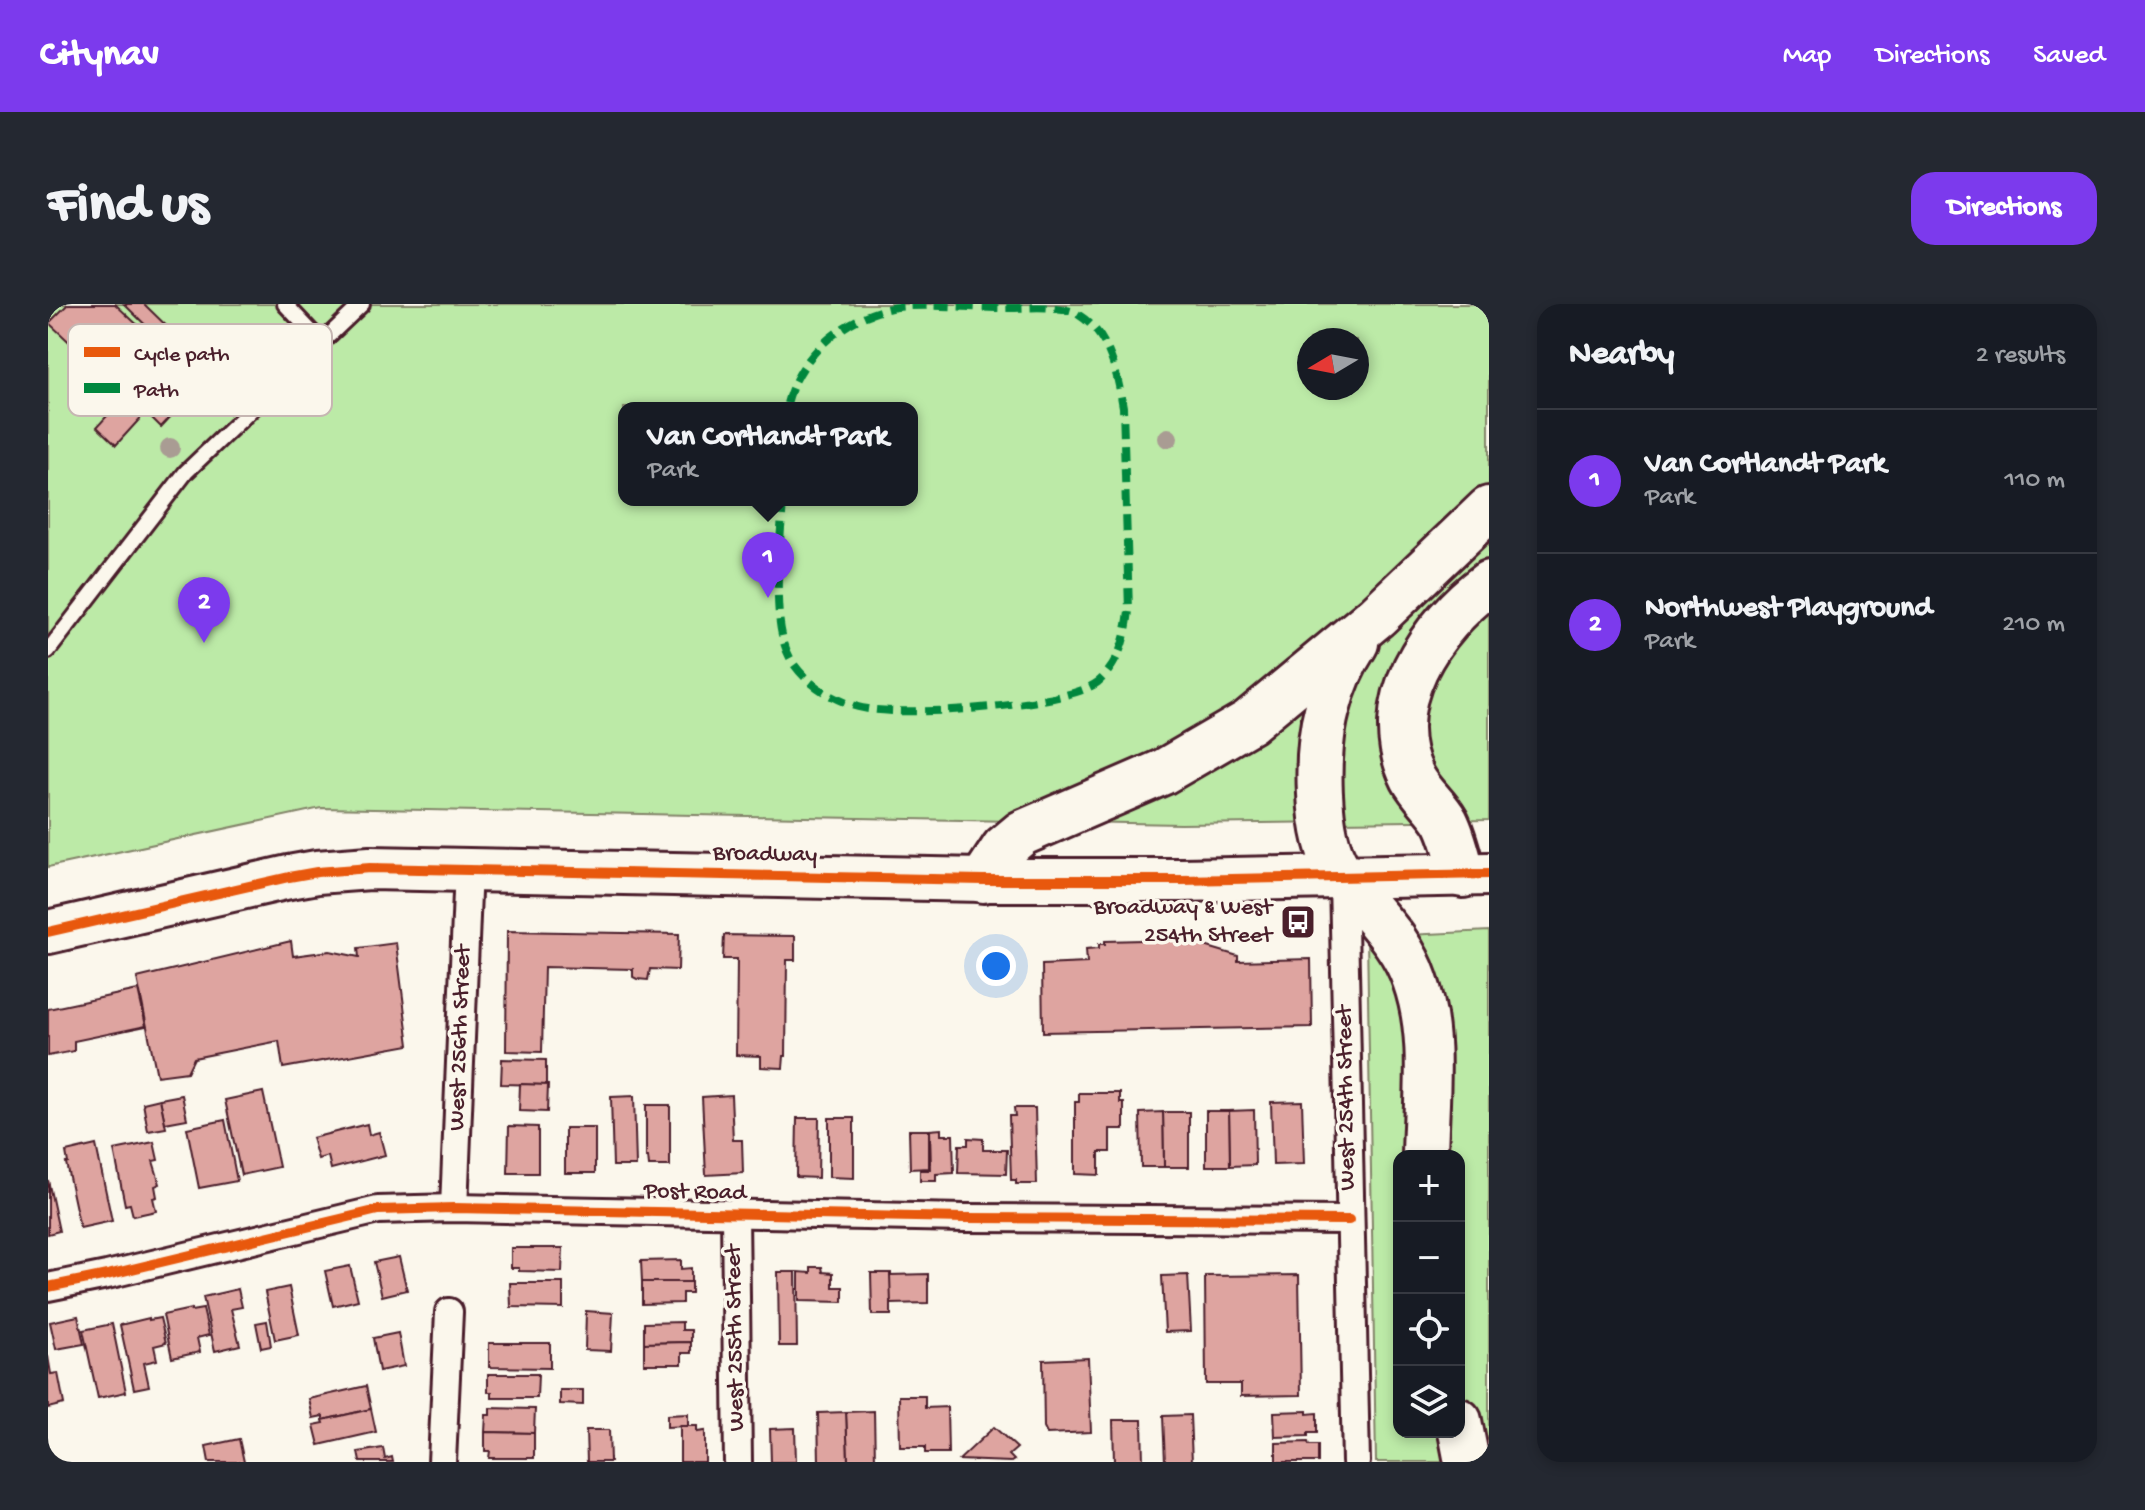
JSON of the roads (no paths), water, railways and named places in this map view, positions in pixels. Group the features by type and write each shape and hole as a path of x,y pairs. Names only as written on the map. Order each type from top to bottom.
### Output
{"highway":[{"path":"983,880 1004,848 1022,833 1163,772 1249,722 1377,616 1489,509"},
{"path":"1476,874 1408,766 1402,714 1407,687 1428,647 1459,608 1489,583"},
{"path":"1377,616 1347,659 1330,697 1323,724 1322,825 1327,849 1343,877 1394,939 1416,982 1427,1038 1425,1150"},
{"path":"1462,1438 1467,1462"}],"main road":[{"name":"Broadway","path":"48,932 317,872 370,868 983,880 1476,874"}],"street":[{"name":"West 256th Street","path":"454,1208 468,868"},
{"name":"West 254th Street","path":"1343,877 1356,1462"},
{"name":"Post Road","path":"48,1287 378,1210 454,1208 1349,1220"},
{"name":"West 255th Street","path":"735,1214 738,1462"},
{"path":"442,1462 449,1312"}],"lane":[{"path":"285,304 304,324"},
{"path":"332,333 362,304"},
{"path":"48,651 186,472 245,416"}],"place":[{"name":"Van Cortlandt Park","path":"768,598"},
{"name":"Northwest Playground","path":"204,643"},
{"name":"Broadway & West 254th Street","path":"1298,922"}]}
